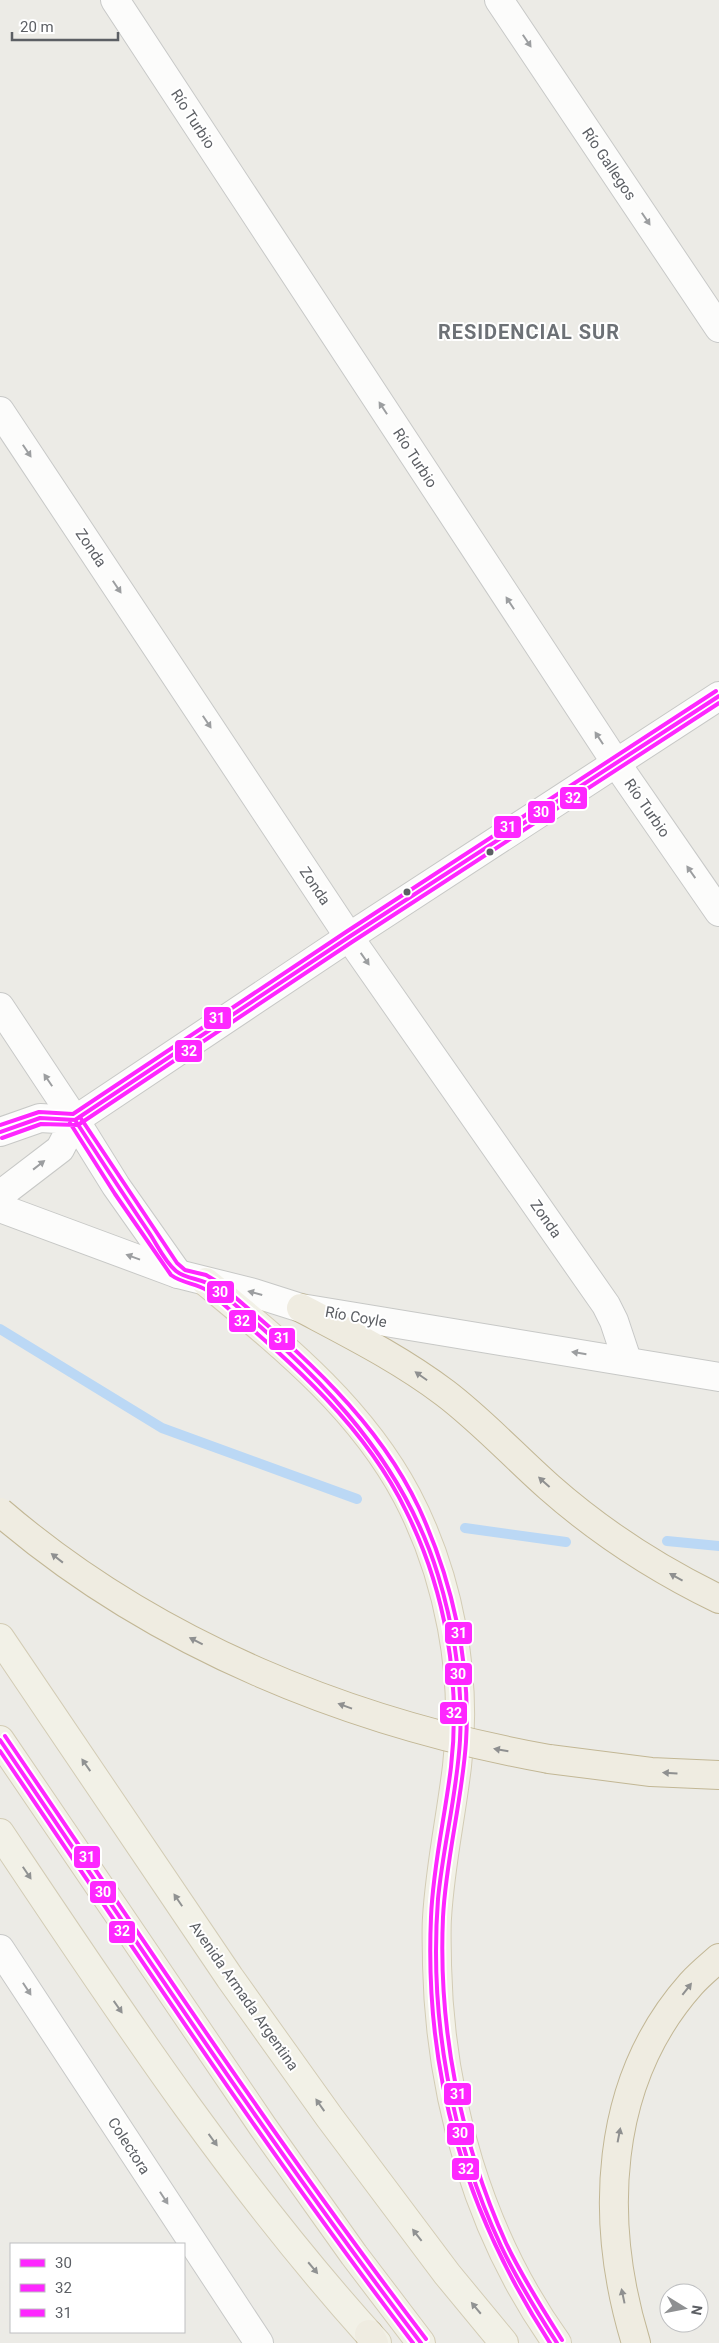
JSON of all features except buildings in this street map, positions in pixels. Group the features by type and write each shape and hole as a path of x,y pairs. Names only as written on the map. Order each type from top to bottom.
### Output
{"highway":[{"path":"301,1308 367,1342 445,1393 550,1488 599,1527 644,1559 719,1599"},
{"path":"0,1512 70,1568 125,1603 176,1631 290,1686 417,1730 482,1747 549,1759 651,1772 719,1775"},
{"path":"636,2343 623,2298 616,2253 612,2201 616,2150 625,2104 642,2058 665,2019 691,1984 719,1958"}],"main road":[{"path":"206,1282 318,1379 355,1419 385,1458 408,1498 429,1547 448,1607 456,1658 460,1704 458,1764 444,1847 436,1921 438,2000 445,2067 460,2132 485,2210 511,2265 557,2343"},
{"name":"Avenida Armada Argentina","path":"0,1638 230,1978 324,2110 390,2200 504,2343"},
{"path":"0,1740 263,2128 354,2255 421,2343"},
{"path":"0,1833 138,2036 226,2158 303,2257 373,2340"}],"street":[{"name":"Río Turbio","path":"115,0 616,763 719,912"},
{"name":"Río Gallegos","path":"500,0 719,328"},
{"name":"Zonda","path":"0,411 349,937 606,1305 614,1321 627,1360"},
{"path":"0,1195 60,1149 76,1120 349,937 719,696"},
{"path":"0,1007 76,1120 116,1186 178,1274"},
{"path":"0,1132 40,1118 76,1120"},
{"name":"Río Coyle","path":"0,1208 178,1274 254,1293 301,1308 627,1360 719,1377"},
{"name":"Colectora","path":"0,1949 259,2343"}],"waterway":[{"path":"0,1329 162,1428 357,1499"},
{"path":"465,1528 566,1542"},
{"path":"667,1541 719,1546"}],"transit line":[{"name":"31","path":"0,1125 39,1112 73,1114 346,932 716,691"},
{"name":"30","path":"0,1132 40,1118 75,1120 349,937 719,696"},
{"name":"32","path":"2,1138 41,1124 78,1125 352,942 719,703"},
{"name":"31","path":"80,1117 177,1263 185,1270 206,1275 216,1281 302,1357 356,1412 380,1442 401,1474 431,1535 450,1593 457,1622 462,1652 467,1712 464,1764 447,1873 443,1917 442,1959 444,2000 455,2083 476,2165 506,2243 562,2340"},
{"name":"30","path":"75,1120 168,1262 180,1274 214,1287 285,1349 317,1381 348,1415 376,1451 401,1489 421,1530 438,1575 449,1615 459,1677 461,1719 453,1800 440,1879 436,1943 437,1988 447,2077 469,2164 484,2205 514,2271 557,2343"},
{"name":"32","path":"70,1123 115,1194 171,1275 208,1291 319,1391 367,1447 388,1478 420,1541 440,1603 447,1636 454,1701 451,1767 437,1860 431,1917 431,1975 435,2031 443,2086 456,2140 473,2192 520,2294 550,2343"},
{"name":"31","path":"5,1736 264,2116 426,2339"},
{"name":"30","path":"0,1740 259,2120 421,2343"},
{"name":"32","path":"0,1751 254,2124 413,2343"}],"district":[{"name":"RESIDENCIAL SUR","path":"529,332"}]}
